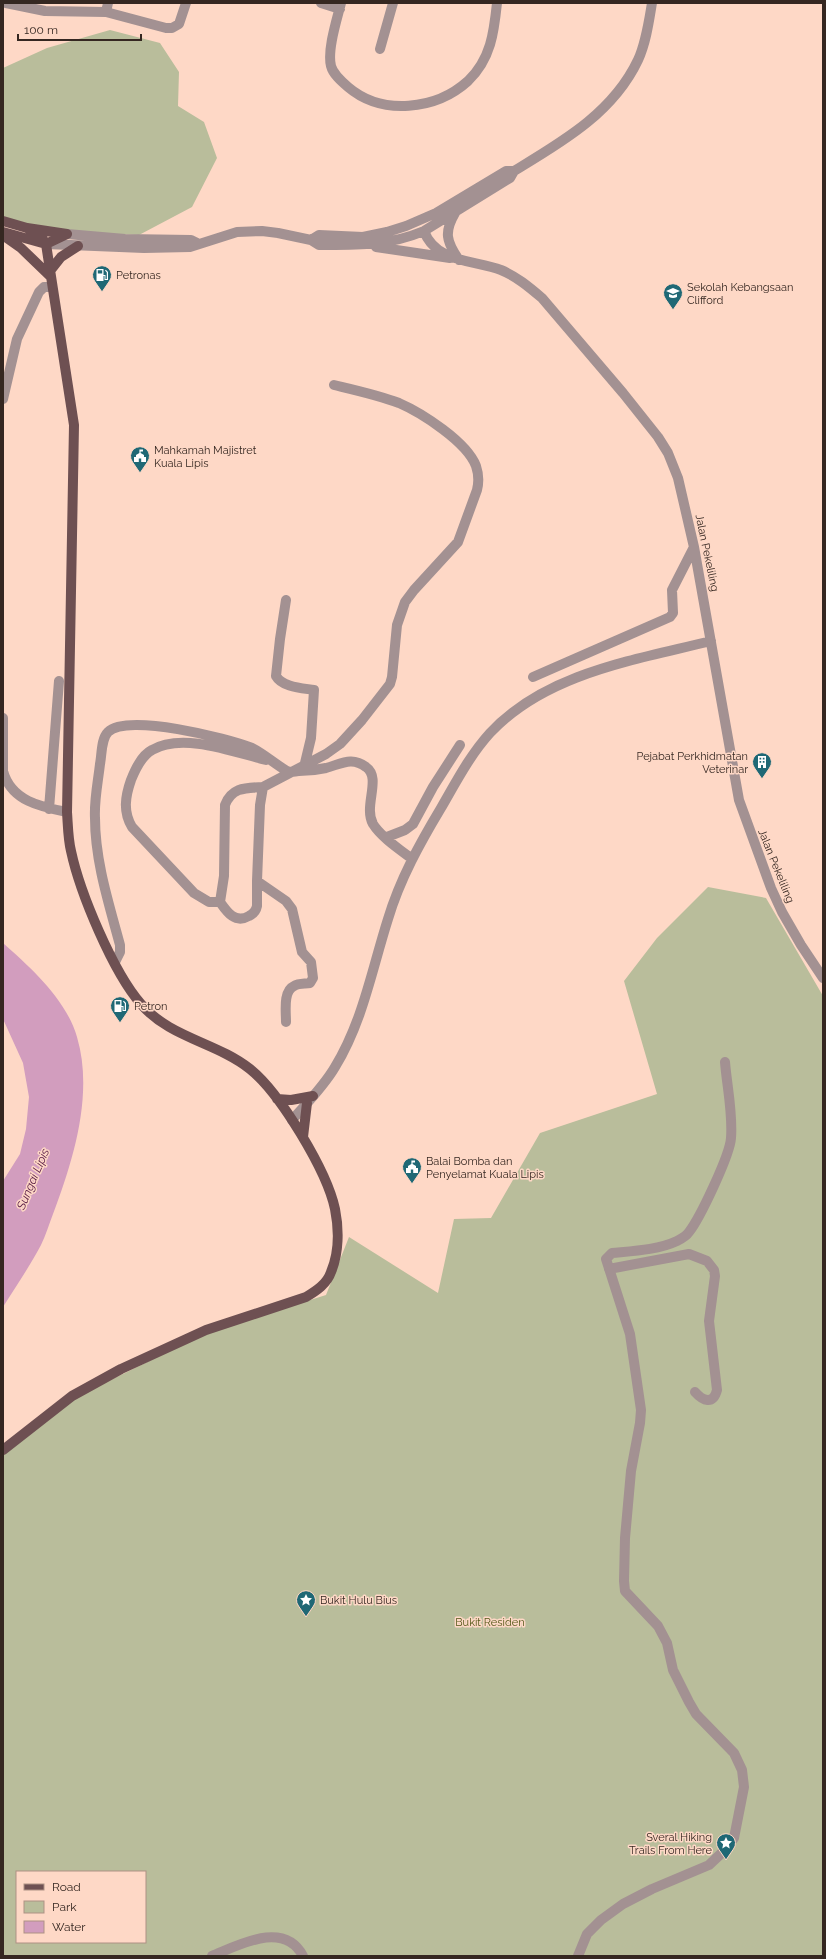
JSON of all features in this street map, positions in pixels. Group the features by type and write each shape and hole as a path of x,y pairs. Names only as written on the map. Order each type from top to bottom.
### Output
{"main road":[{"path":"3,221 27,228 67,234"},
{"path":"3,1450 67,1399 101,1380 206,1330 306,1297 326,1282 331,1273 337,1244 335,1209 328,1187 303,1137 277,1098 260,1078 241,1063 230,1056 179,1033 154,1017 141,1004 122,976 115,962 76,870 71,851 67,812 74,425 46,244 40,235 27,228"},
{"path":"3,232 46,244 67,234"},
{"path":"3,236 21,248 51,278"},
{"path":"51,278 61,257 78,246"},
{"path":"277,1098 310,1100 303,1137"}],"street":[{"path":"6,3 45,12 107,7 166,28 172,28 180,24 186,3"},
{"path":"320,3 340,6 330,56 334,72 354,92 365,99 381,104 418,105 438,100 455,91 478,70 491,45 497,3"},
{"path":"380,49 393,3"},
{"path":"366,246 393,241 424,231 510,178 514,171 563,141 587,124 614,96 631,74 639,58 649,22 652,3"},
{"path":"311,240 319,236 363,237 406,226 436,213 506,171 514,171"},
{"path":"424,231 436,213"},
{"path":"46,244 144,248 190,247 197,243 236,232 262,231 311,240 319,245 366,246 454,259 448,239 448,226 455,213"},
{"path":"406,226 424,231"},
{"name":"Jalan Pekeliling","path":"424,231 430,241 454,259 501,270 528,286 542,298 628,398 658,437 668,453 678,478 694,547 739,800 782,912 801,945 823,978"},
{"path":"67,234 125,239 191,240 197,243"},
{"path":"3,399 17,339 39,292 51,278"},
{"path":"220,902 224,876 225,805 230,795 236,790 263,787 305,763 326,754 340,744 362,720 390,684 397,625 406,602 414,590 458,542 479,481 475,464 462,446 426,418 398,403 334,385"},
{"path":"533,677 670,617 673,613 672,590 694,547"},
{"path":"286,600 276,676 286,684 314,690 311,738 305,763"},
{"path":"292,1120 335,1068 356,1026 389,913 411,858 476,751 490,734 521,706 564,683 601,668 711,641"},
{"path":"49,808 59,681"},
{"path":"3,718 3,771 5,778 11,787 21,797 39,806 67,812"},
{"path":"115,962 120,952 120,945 103,877 95,820 96,794 104,737 112,728 120,726 154,725 225,739 253,749 289,772 314,770 349,761 356,761 366,766 372,774 369,813 373,824 411,858"},
{"path":"263,787 260,805 257,906 256,910 242,919 234,918 220,902 209,902 194,892 132,827 124,809 128,787 139,764 150,751 175,743 199,744 271,761"},
{"path":"387,837 405,830 413,824 433,787 460,745"},
{"path":"257,881 286,901 292,909 302,952 311,962 313,975 312,981 293,986 287,994 286,1022"},
{"path":"578,1956 588,1934 601,1920 623,1904 652,1889 709,1865 727,1848 734,1838 744,1787 742,1770 736,1756 696,1714 689,1702 673,1670 668,1647 658,1626 625,1591 625,1538 631,1471 640,1423 640,1410 630,1334 606,1259 609,1254 640,1250 677,1241 689,1233 695,1224 731,1144 731,1116 725,1062"},
{"path":"609,1269 689,1254 698,1256 711,1265 715,1276 709,1321 717,1390 712,1398 706,1400 701,1399 695,1392"},
{"path":"212,1956 256,1940 279,1937 296,1946 303,1956"}],"green space":[{"path":"110,30 160,43 179,72 178,106 204,122 217,158 192,207 139,235 75,232 44,228 3,217 3,68 47,48"},
{"name":"Bukit Residen","path":"708,887 766,898 823,996 823,1956 3,1956 3,1452 60,1405 206,1333 326,1295 349,1237 438,1293 454,1219 491,1218 540,1133 657,1094 624,981 657,938"}],"water":[{"name":"Sungai Lipis","path":"3,943 36,974 65,1010 77,1037 82,1059 83,1081 79,1127 68,1172 41,1245 3,1307 3,1181 20,1154 26,1129 29,1097 23,1063 3,1019"}],"place":[{"name":"Petronas","path":"102,292"},
{"name":"Sekolah Kebangsaan Clifford","path":"673,310"},
{"name":"Mahkamah Majistret Kuala Lipis","path":"140,473"},
{"name":"Pejabat Perkhidmatan Veterinar","path":"762,779"},
{"name":"Petron","path":"120,1023"},
{"name":"Balai Bomba dan Penyelamat Kuala Lipis","path":"412,1184"},
{"name":"Bukit Hulu Bius","path":"306,1617"},
{"name":"Sveral Hiking Trails From Here","path":"726,1860"}]}
